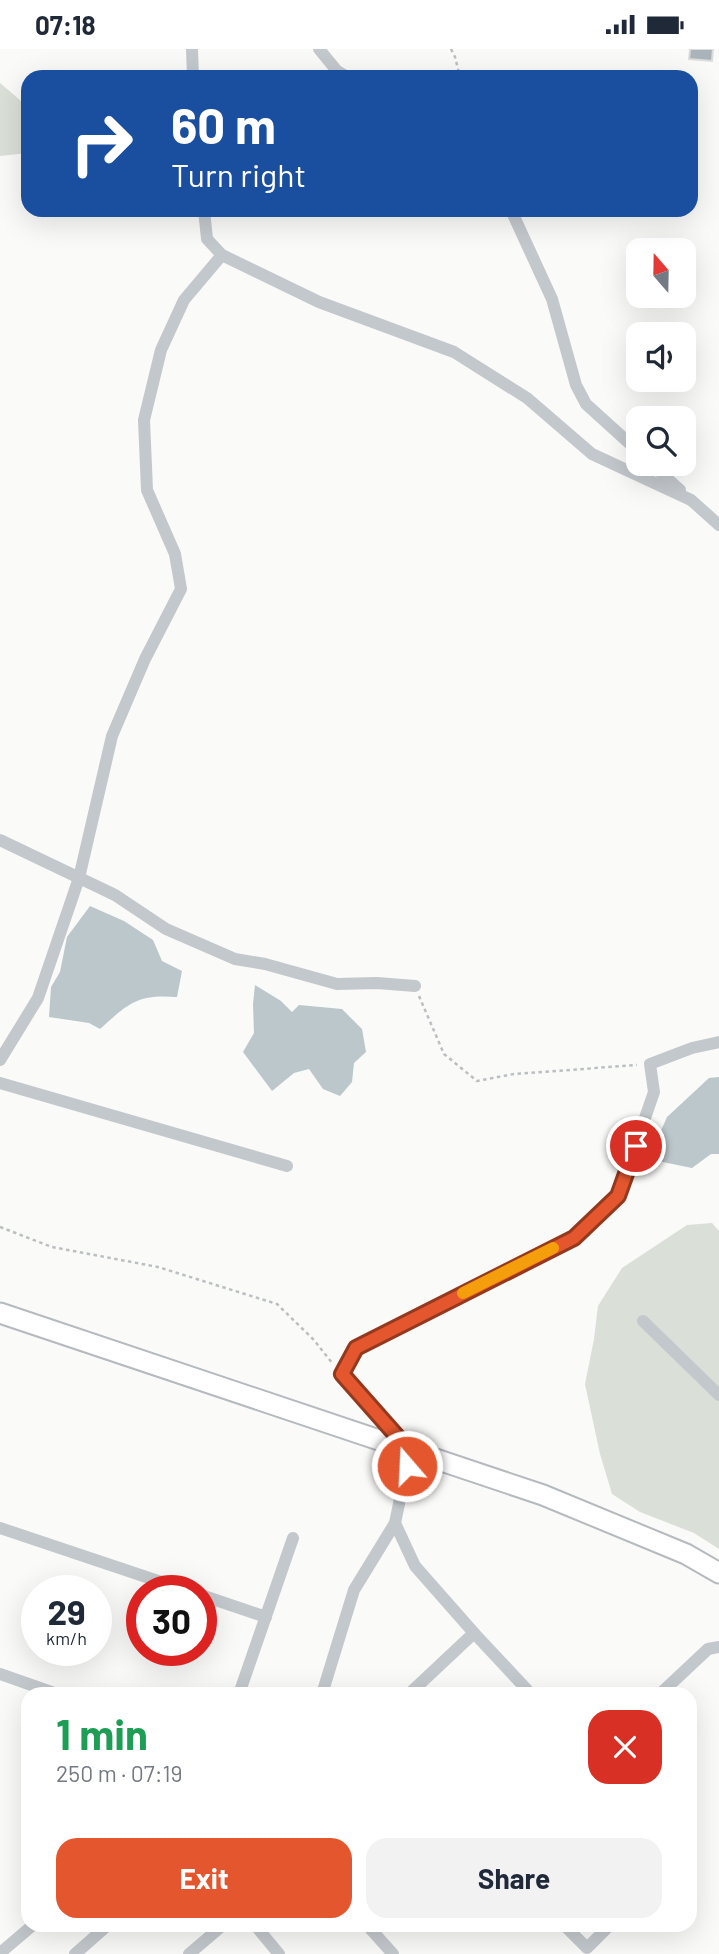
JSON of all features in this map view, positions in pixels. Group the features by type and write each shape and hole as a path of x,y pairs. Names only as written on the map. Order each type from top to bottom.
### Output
{"main road":[{"path":"0,1313 543,1495 686,1554 719,1573"}],"street":[{"path":"192,49 193,70"},
{"path":"319,49 336,70"},
{"path":"205,217 207,239 222,255 319,302 454,352 527,398 592,454 691,500"},
{"path":"514,217 552,299 576,385 586,404 626,440"},
{"path":"0,1060 38,998 79,878 112,736 145,660 181,589 175,554 147,490 144,419 161,350 184,300 222,255"},
{"path":"664,476 719,525"},
{"path":"0,840 116,895 166,929 235,960 265,964 337,984 415,986"},
{"path":"324,1687 354,1590 395,1523 410,1451 342,1374 356,1348 574,1238 618,1196 654,1092 650,1064 692,1048 719,1042"},
{"path":"0,1083 287,1166"},
{"path":"643,1321 719,1395"},
{"path":"395,1523 415,1566 524,1687"},
{"path":"0,1528 140,1575"},
{"path":"241,1687 293,1538"},
{"path":"217,1600 266,1617"},
{"path":"416,1687 474,1633"},
{"path":"667,1687 708,1649 719,1647"},
{"path":"0,1674 37,1687"},
{"path":"0,1953 25,1932"},
{"path":"75,1954 100,1932"},
{"path":"189,1954 215,1932"},
{"path":"260,1932 279,1954"},
{"path":"373,1932 393,1954"},
{"path":"569,1932 583,1951 603,1932"}],"path":[{"path":"450,49 458,70"},
{"path":"415,986 444,1054 477,1080 514,1074 650,1064"},
{"path":"0,1227 52,1247 158,1267 277,1304 313,1339 342,1374"}],"shaded area":[{"path":"0,83 21,101 21,154 0,156"},
{"path":"90,906 124,921 153,940 162,961 182,971 177,997 152,997 134,1002 100,1029 89,1023 49,1017 51,987 60,972 67,937"},
{"path":"255,985 281,1001 292,1012 299,1005 342,1009 362,1029 366,1052 354,1063 352,1082 340,1096 323,1089 309,1069 294,1073 272,1091 243,1052 254,1033"},
{"path":"719,1077 719,1154 711,1154 692,1168 653,1160 657,1140 667,1117 709,1078"},
{"path":"712,1223 719,1231 719,1549 694,1533 640,1512 612,1494 600,1454 585,1384 598,1306 622,1268 687,1225"}],"building":[{"path":"690,49 713,49 712,61 689,59"}],"slow traffic":[{"path":"463,1293 553,1248"}],"route":[{"path":"407,1466 410,1451 342,1374 356,1348 574,1238 618,1196 636,1146"}]}
